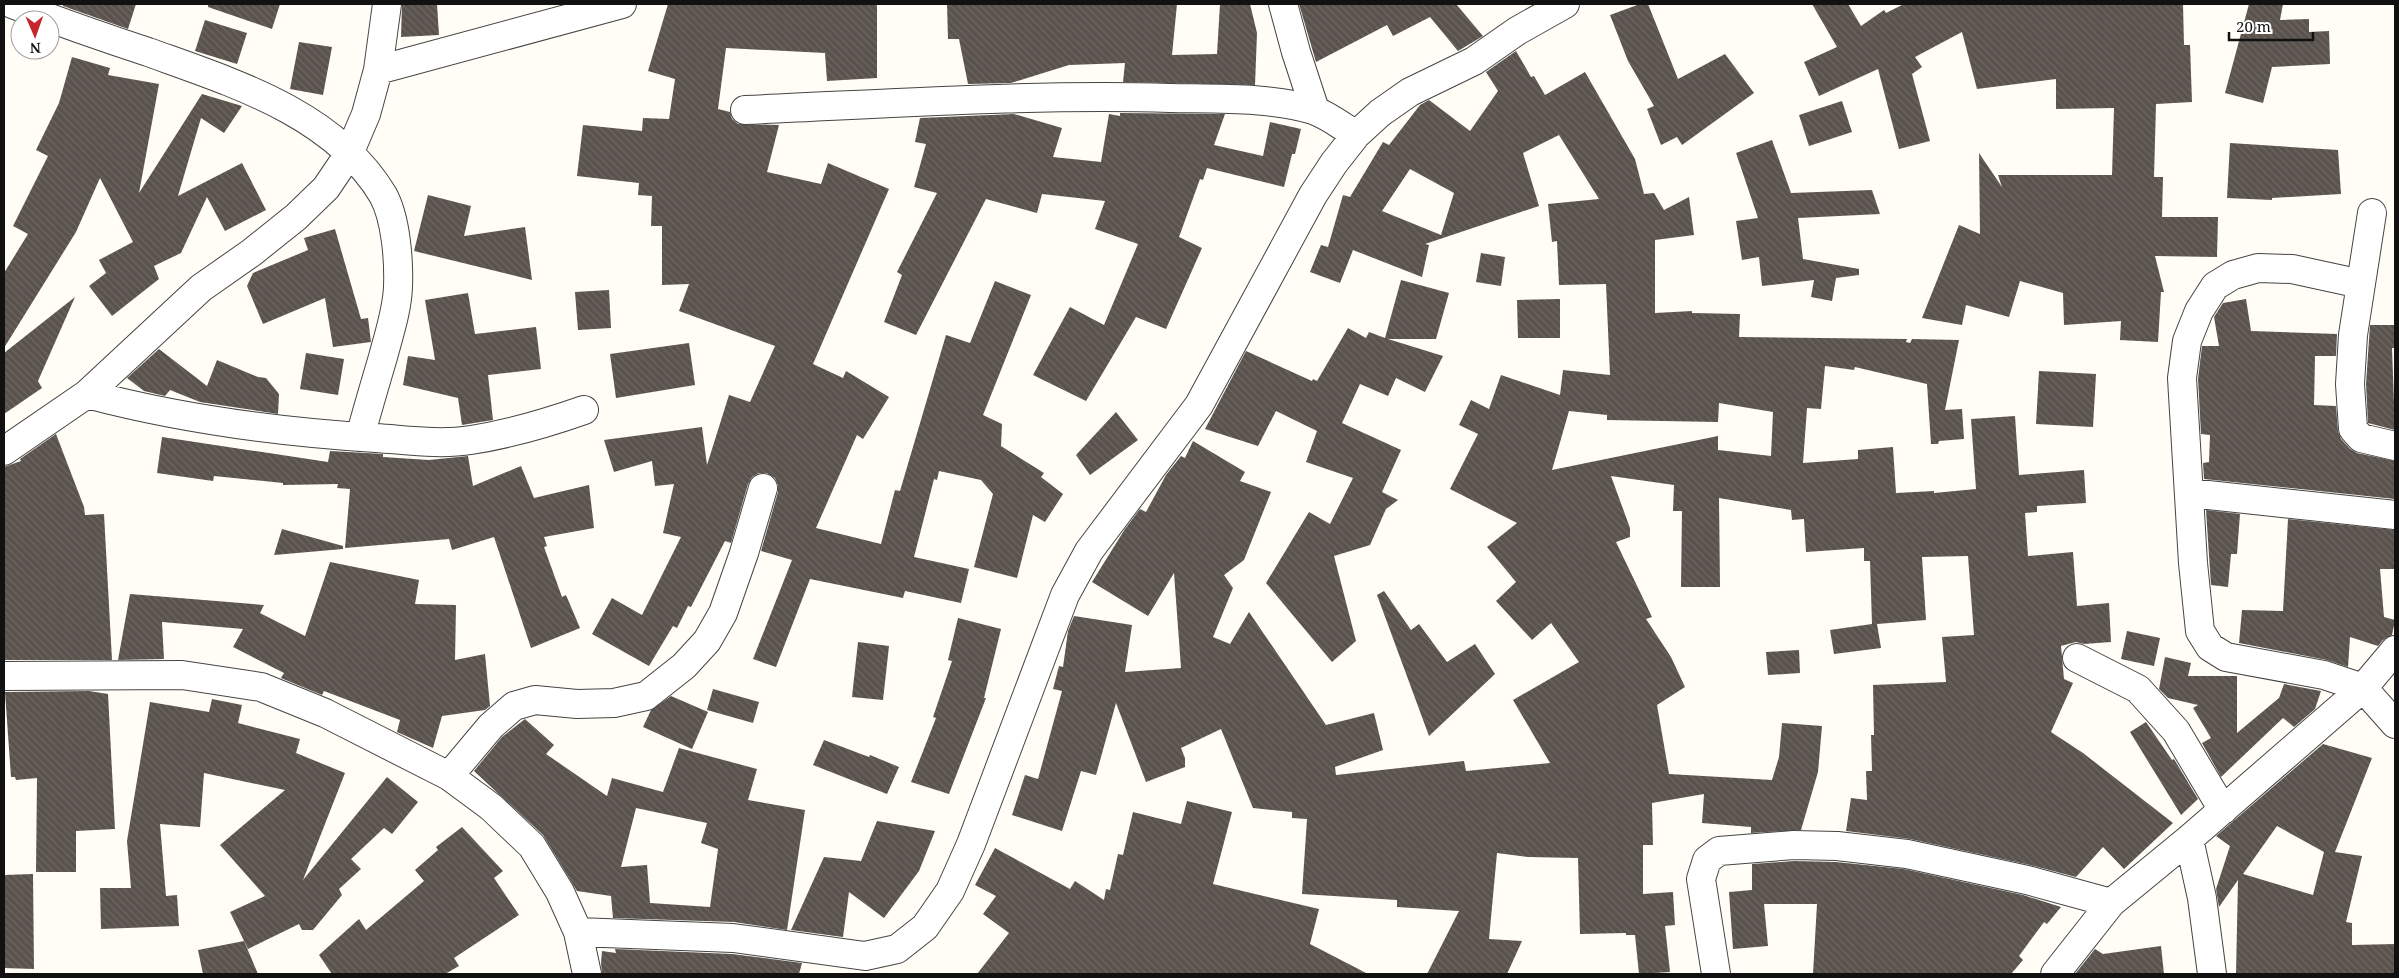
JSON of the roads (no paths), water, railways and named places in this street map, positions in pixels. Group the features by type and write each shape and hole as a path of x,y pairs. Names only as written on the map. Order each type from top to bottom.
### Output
{"street":[{"path":"12,4 225,80 283,105 318,128 349,154 369,175 384,196 394,227 398,288 394,318 360,438"},
{"path":"4,451 87,394 201,288 251,254 296,217 326,188 349,154 366,114 378,70 387,4"},
{"path":"378,70 622,4"},
{"path":"1283,4 1315,110"},
{"path":"578,932 733,938 865,956 897,949 925,927 950,891 971,844 1043,648 1070,586 1089,551 1200,405 1313,195 1334,163 1356,135 1380,113 1410,92 1474,61 1517,31 1565,4"},
{"path":"745,110 1118,96 1226,99 1292,105 1315,110 1356,135"},
{"path":"2372,213 2353,335 2350,384 2353,429 2361,438 2395,446"},
{"path":"2361,284 2292,269 2258,268 2233,275 2215,286 2200,311 2186,341 2182,378 2189,493 2200,631 2210,647 2226,657 2324,675 2363,688 2395,724"},
{"path":"87,394 130,405 180,414 302,432 431,442 469,440 542,424 584,410"},
{"path":"448,776 491,726 514,706 535,700 577,704 614,703 646,696 684,666 706,641 723,613 744,553 763,488"},
{"path":"2189,493 2395,515"},
{"path":"2055,974 2111,903 2223,810 2363,688 2395,650"},
{"path":"2078,658 2138,689 2176,731 2223,810"},
{"path":"4,676 182,675 262,687 325,713 448,776 491,807 532,846 560,892 578,932 587,974"},
{"path":"2189,839 2202,898 2212,974"},
{"path":"1716,974 1701,879 1707,860 1718,851 1802,845 1837,846 1907,854 2027,880 2111,903"}]}
